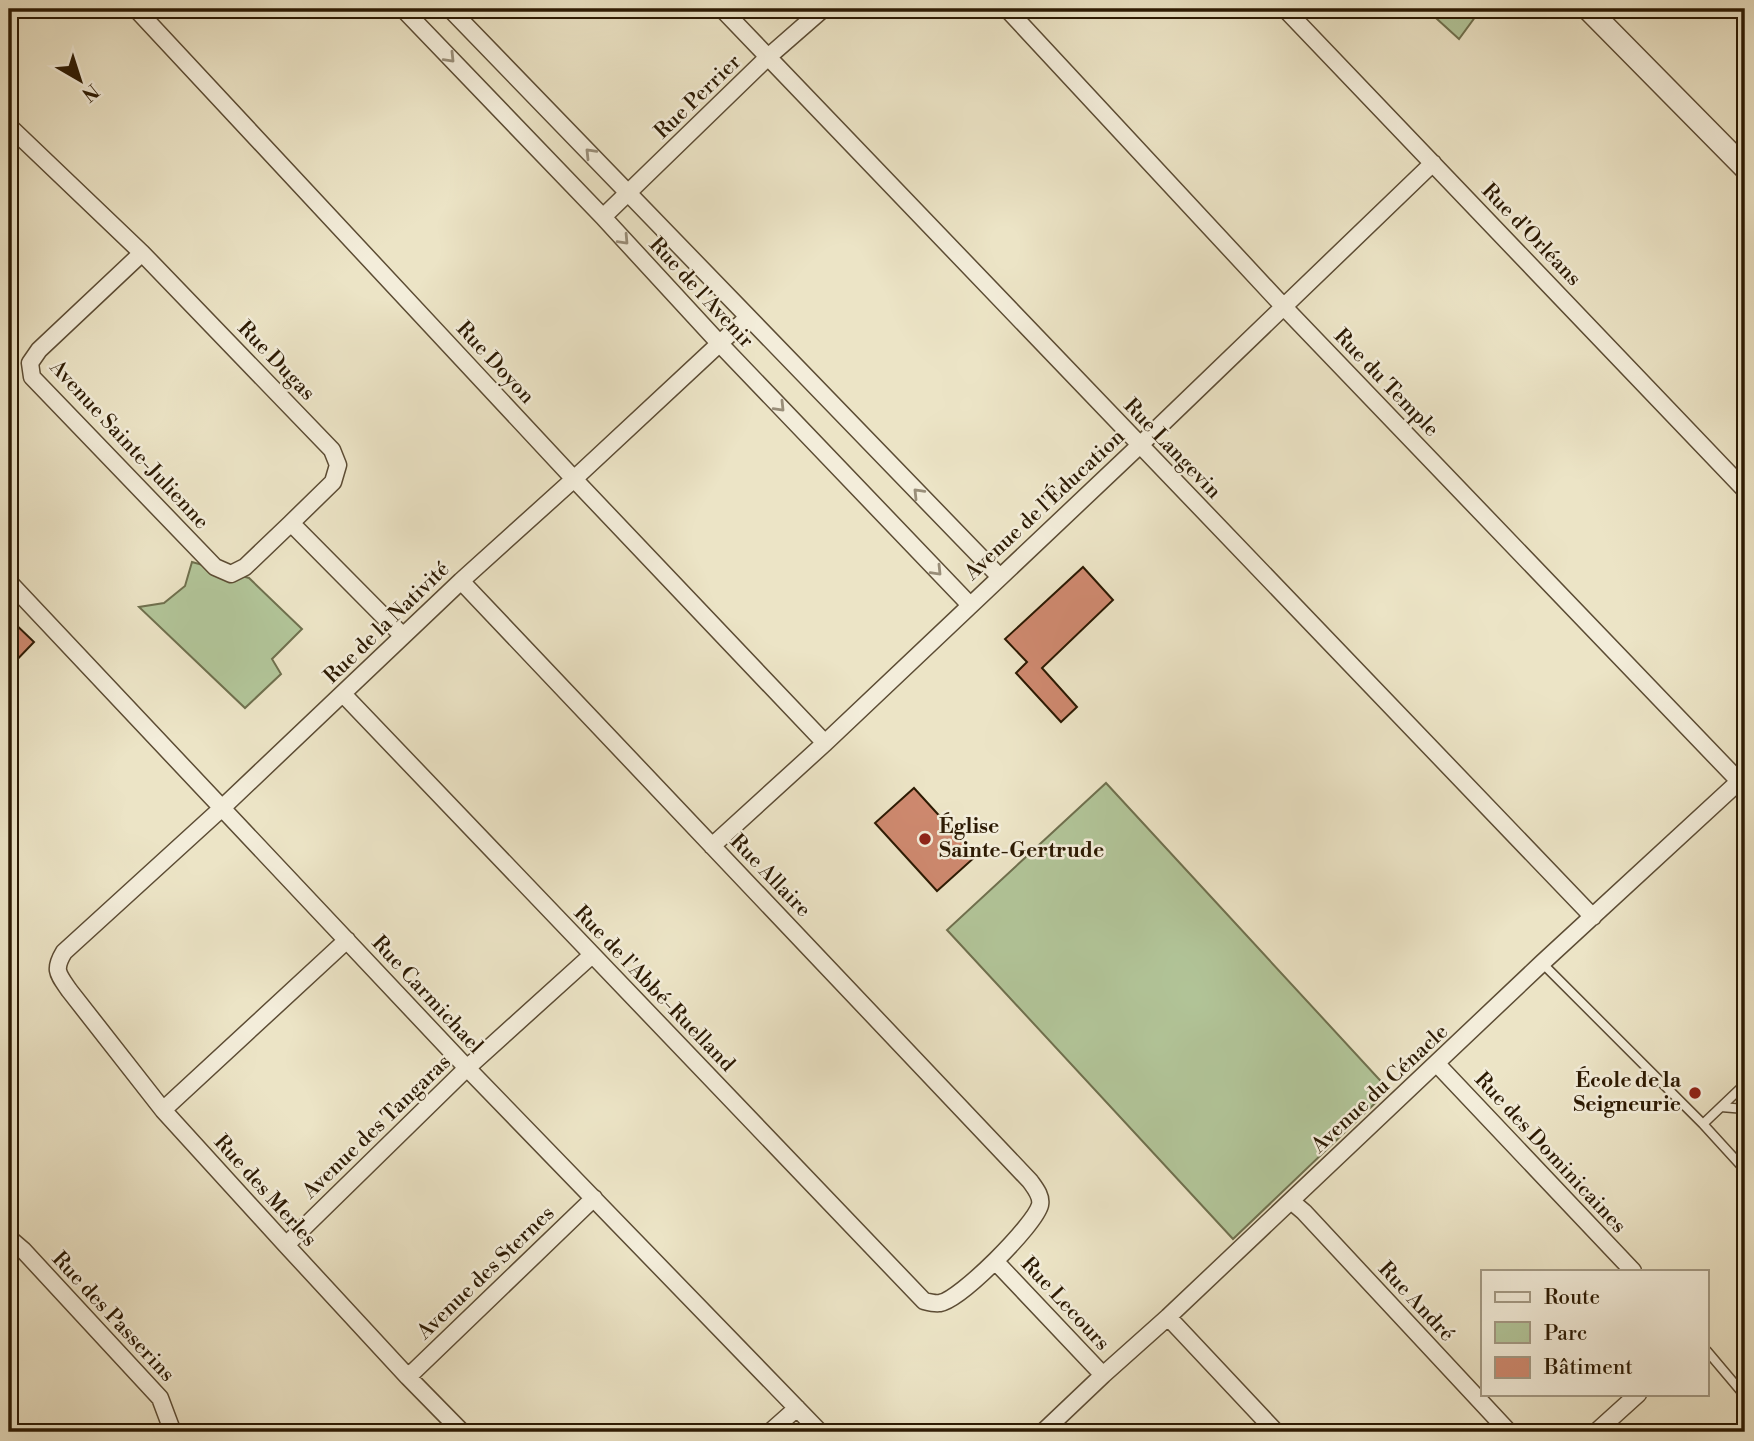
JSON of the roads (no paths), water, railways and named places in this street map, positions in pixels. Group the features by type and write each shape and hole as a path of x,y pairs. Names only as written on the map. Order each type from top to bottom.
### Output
{"street":[{"name":"Rue Doyon","path":"136,9 825,743"},
{"name":"Rue de l'Avenir","path":"403,9 970,605"},
{"name":"Rue de l'Avenir","path":"450,9 1000,578"},
{"name":"Rue Langevin","path":"722,9 1593,917"},
{"name":"Rue Perrier","path":"603,218 768,57 823,9"},
{"name":"Rue du Temple","path":"1007,9 1283,306 1742,778"},
{"name":"Rue d'Orléans","path":"1285,9 1745,490"},
{"path":"1588,9 1745,168"},
{"name":"Rue Dugas","path":"9,126 142,253 332,450 338,465 333,482 291,523"},
{"name":"Avenue de l'Éducation","path":"712,846 1000,578 1433,163"},
{"name":"Avenue Sainte-Julienne","path":"142,253 39,350 30,363 32,377 215,567 231,575 245,567 291,523"},
{"name":"Rue de la Nativité","path":"58,963 64,952 748,317"},
{"path":"291,523 403,636"},
{"name":"Rue Allaire","path":"461,581 1030,1181 1039,1195 1040,1204 1035,1216 996,1262"},
{"name":"Rue Carmichael","path":"9,582 467,1068 820,1432"},
{"name":"Rue de l'Abbé-Ruelland","path":"343,694 924,1301 940,1304 953,1297 996,1262"},
{"name":"Avenue du Cénacle","path":"1052,1429 1103,1376 1742,778"},
{"path":"163,1110 347,940"},
{"name":"Avenue des Tangaras","path":"286,1245 467,1068 592,955"},
{"name":"Rue des Merles","path":"58,963 60,976 69,990 163,1110 408,1377 462,1432"},
{"name":"Rue des Dominicaines","path":"1437,1064 1632,1270"},
{"name":"Avenue des Sternes","path":"408,1377 594,1198"},
{"name":"Rue André","path":"1291,1201 1509,1432"},
{"name":"Rue des Passerins","path":"9,1238 160,1398 172,1432"},
{"name":"Rue Lecours","path":"996,1262 1103,1376"},
{"path":"1168,1317 1276,1432"},
{"path":"1596,1432 1636,1396"},
{"path":"770,1432 797,1408"}],"lane":[{"path":"1542,963 1703,1124 1745,1170"},
{"path":"1703,1124 1745,1084"},
{"path":"1721,1107 1745,1109"},
{"path":"1708,1351 1745,1396"}],"place":[{"name":"Église Sainte-Gertrude","path":"925,839"},
{"name":"École de la Seigneurie","path":"1695,1093"}]}
